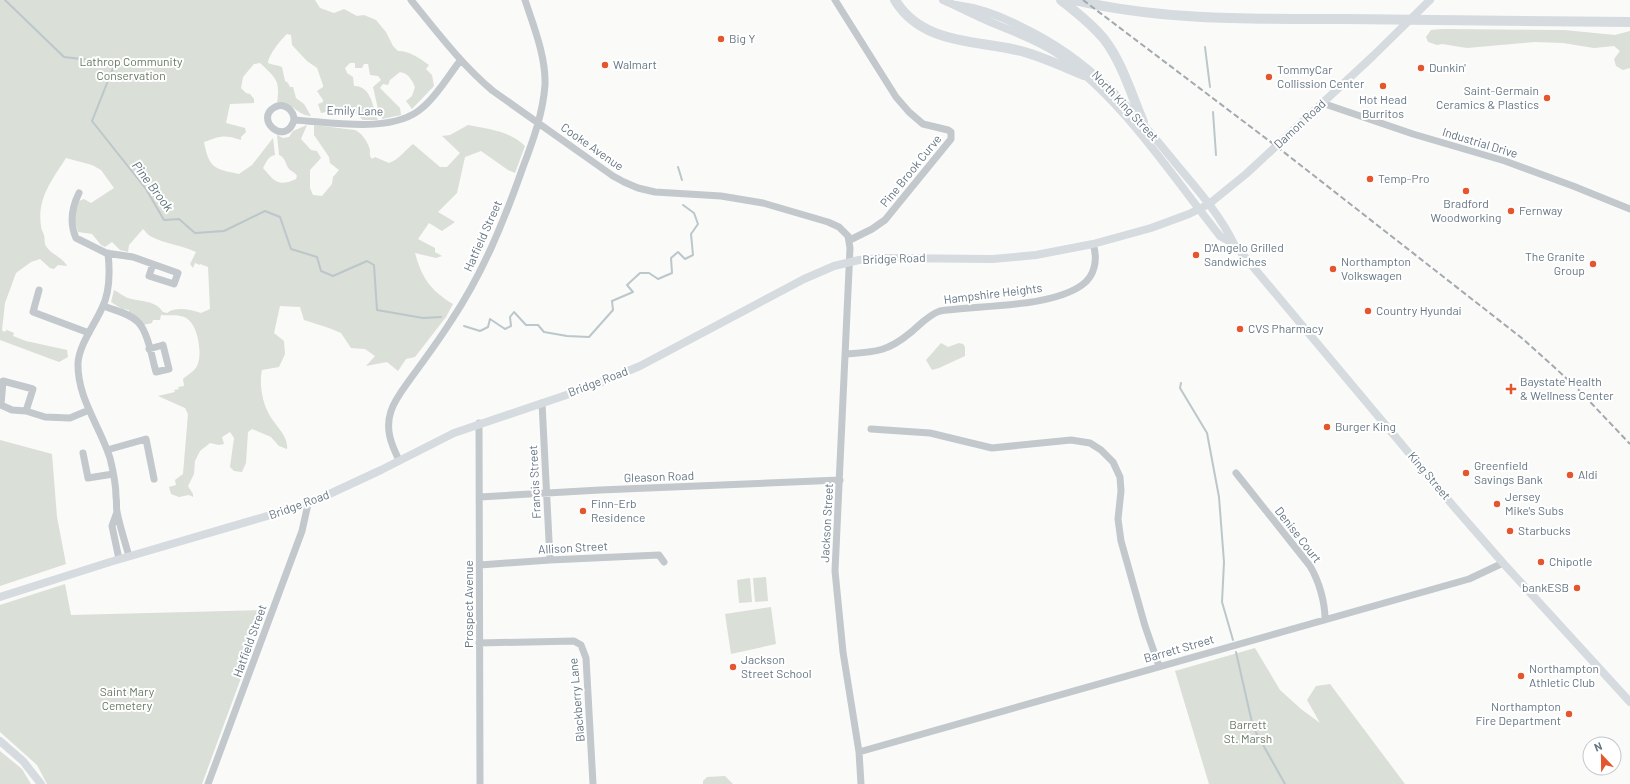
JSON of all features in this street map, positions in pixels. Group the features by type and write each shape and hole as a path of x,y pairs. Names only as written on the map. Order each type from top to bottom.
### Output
{"highway":[{"path":"1061,0 1094,28 1105,40 1119,66 1143,122"},
{"path":"1074,0 1119,8 1190,16 1258,19 1630,22"},
{"path":"896,2 915,22 938,35 1021,51 1084,75"}],"main road":[{"name":"North King Street","path":"943,0 1038,42 1056,53 1084,75 1107,95 1200,209"},
{"name":"Damon Road","path":"1200,209 1209,204 1246,174 1430,0"},
{"name":"North King Street","path":"956,5 975,8 1038,34 1058,46 1095,73 1143,122 1209,204"},
{"name":"King Street","path":"1209,204 1228,230 1234,244 1445,496 1503,563 1630,702"},
{"name":"King Street","path":"1200,209 1220,236 1234,244"},
{"name":"Bridge Road","path":"0,597 119,559 308,504 381,470 454,433 479,423 590,387 640,366 804,279 834,266 849,262 880,258 993,259 1036,255 1093,244 1174,220 1200,209"},
{"path":"0,741 23,761 41,784"}],"street":[{"name":"Cooke Avenue","path":"411,0 460,60 494,91 613,176 638,188 655,192 728,197 763,203 828,222 840,227 850,240"},
{"name":"Hatfield Street","path":"399,460 388,433 388,420 391,411 398,397 451,322 472,289 506,214 538,122 545,85 544,68 538,41 525,0"},
{"name":"Pine Brook Curve","path":"835,0 896,97 908,112 923,124 948,130 951,136 951,139 884,220 872,230 850,240"},
{"name":"Emily Lane","path":"294,120 378,124 407,118 422,109 429,102 460,60"},
{"name":"Industrial Drive","path":"1322,103 1413,134 1505,161 1630,209"},
{"path":"79,193 74,203 72,215 76,238 108,253 133,257 153,264"},
{"path":"849,262 850,240"},
{"name":"Hampshire Heights","path":"846,354 874,352 886,348 905,337 930,316 940,311 1042,301 1076,289 1086,282 1095,267 1096,255 1093,244"},
{"path":"108,253 108,281 103,306 89,333 78,362 80,384 89,410 107,450 113,474 117,512 129,556"},
{"name":"Jackson Street","path":"849,262 846,354 835,565 836,591 843,652 859,752 861,784"},
{"path":"39,290 33,312 89,333"},
{"path":"103,306 126,314 138,322 149,349"},
{"path":"26,411 33,389 3,381 1,406 12,410 26,411 45,417 70,418 89,410"},
{"name":"Francis Street","path":"542,403 550,560"},
{"name":"Prospect Avenue","path":"479,423 480,784"},
{"path":"871,429 935,434 992,448 1071,440 1090,443 1101,450 1113,462 1120,477 1121,491 1118,519 1121,541 1145,626 1159,666"},
{"path":"107,450 146,439 154,479"},
{"path":"84,453 88,478 113,474"},
{"name":"Denise Court","path":"1236,473 1310,566 1317,580 1325,612 1325,619"},
{"name":"Gleason Road","path":"480,497 840,480"},
{"name":"Hatfield Street","path":"208,784 302,531 308,504"},
{"path":"117,512 112,526 119,559"},
{"name":"Allison Street","path":"480,565 659,555 664,562"},
{"name":"Barrett Street","path":"859,752 1469,579 1503,563"},
{"name":"Blackberry Lane","path":"479,643 574,641 581,645 586,658 593,784"}],"green space":[{"name":"Lathrop Community Conservation","path":"0,0 315,0 320,8 334,13 344,9 357,16 364,15 376,20 386,32 393,46 398,51 418,57 429,65 426,69 432,75 434,86 412,109 406,101 412,96 415,87 407,75 400,72 390,80 388,85 383,84 380,88 400,108 401,115 382,119 373,87 381,80 378,76 370,75 368,64 364,64 362,68 355,68 355,63 350,63 345,68 347,73 353,77 354,86 364,89 368,93 378,120 363,120 351,109 321,113 318,104 323,102 323,100 317,91 323,87 323,85 317,68 307,61 292,45 291,35 287,34 275,48 268,63 282,67 285,81 290,87 293,87 296,98 304,104 311,116 302,114 291,106 277,104 278,90 276,80 260,63 254,64 243,77 241,88 246,93 250,94 254,99 254,103 230,104 226,123 245,128 246,132 241,137 241,140 222,136 204,142 211,162 218,169 224,171 239,174 252,165 273,138 275,155 269,158 263,168 277,182 285,183 296,179 297,176 289,169 284,159 279,155 277,135 283,138 289,137 293,131 307,125 301,139 311,150 317,151 321,158 310,170 310,188 313,195 322,196 332,184 333,177 339,170 330,163 329,157 314,135 314,125 355,130 360,133 366,141 372,159 375,157 389,163 399,157 413,144 440,167 447,167 460,153 442,136 450,135 468,125 491,129 506,134 513,137 525,146 515,173 508,170 481,151 465,157 457,193 438,212 455,222 442,231 429,223 418,239 435,248 435,252 442,256 436,258 415,253 421,270 428,283 438,294 453,304 446,317 415,357 406,359 398,371 387,362 366,366 375,356 365,349 351,348 341,333 304,320 300,307 280,306 274,333 284,341 285,354 279,367 262,370 261,387 267,411 284,436 287,449 279,446 271,437 252,429 248,432 246,463 242,472 234,471 230,467 234,438 230,432 222,437 224,444 219,445 210,443 200,451 195,461 194,474 188,486 193,494 193,497 189,495 179,497 171,494 169,487 176,485 175,480 183,474 188,414 185,408 158,396 175,392 174,390 179,389 178,387 184,386 183,379 196,368 200,355 194,326 190,321 183,317 161,315 160,320 153,320 152,323 143,325 129,314 129,310 122,309 111,302 114,290 125,297 152,303 163,312 167,313 184,309 201,313 210,309 208,267 195,263 193,268 190,264 196,252 156,239 143,229 129,245 128,252 120,250 112,242 105,247 101,245 92,234 78,232 74,217 79,201 84,199 91,203 114,188 101,170 92,165 66,158 43,198 40,216 45,244 67,266 58,265 54,269 50,268 40,259 31,262 16,273 5,303 2,330 4,332 7,330 14,333 13,336 26,341 67,350 68,357 59,362 0,340"},
{"path":"1431,30 1564,30 1615,35 1630,31 1630,68 1623,70 1616,66 1614,59 1620,51 1614,46 1594,48 1563,43 1534,42 1467,48 1442,44 1437,45 1428,42 1426,37"},
{"path":"941,343 948,347 959,343 963,344 965,347 965,356 932,370 926,360"},
{"path":"0,440 52,454 57,517 66,564 0,586"},
{"path":"766,577 768,601 755,602 753,578"},
{"path":"750,578 752,602 739,603 737,580"},
{"name":"Saint Mary Cemetery","path":"65,584 71,615 266,610 202,784 47,784 37,765 0,732 0,605"},
{"path":"771,607 776,644 731,654 725,614"},
{"name":"Barrett St. Marsh","path":"1255,648 1280,690 1301,709 1320,723 1307,700 1316,686 1330,684 1405,784 1209,784 1175,671"},
{"path":"0,751 22,769 31,784 0,784"},
{"path":"725,776 733,784 703,784 703,781 707,777"}],"waterway":[{"name":"Pine Brook","path":"5,0 64,57 115,63 92,121 146,189 164,220 179,219 195,233 224,231 265,211 280,217 291,249 317,257 321,271 333,276 367,261 374,265 377,310 423,318 441,317"},
{"path":"1205,47 1210,87"},
{"path":"1213,112 1216,155"},
{"name":"Pine Brook","path":"678,167 682,180"},
{"name":"Pine Brook","path":"464,326 480,331 488,327 490,319 505,329 511,326 510,317 514,312 526,325 538,325 544,332 567,336 589,337 613,310 612,301 633,292 627,285 640,273 649,273 658,279 672,273 671,258 678,252 685,259 693,255 691,234 698,224 694,213 683,205"},
{"path":"1181,383 1180,388 1207,433 1219,497 1224,562 1222,602 1233,640"},
{"path":"1236,652 1253,727 1285,784"}],"railway":[{"path":"1083,0 1276,146 1523,339 1575,386 1630,444"}],"place":[{"name":"Big Y","path":"721,39"},
{"name":"Walmart","path":"605,65"},
{"name":"Dunkin'","path":"1421,68"},
{"name":"TommyCar Collission Center","path":"1269,77"},
{"name":"Hot Head Burritos","path":"1383,86"},
{"name":"Saint-Germain Ceramics & Plastics","path":"1547,98"},
{"name":"Temp-Pro","path":"1370,179"},
{"name":"Bradford Woodworking","path":"1466,191"},
{"name":"Fernway","path":"1511,211"},
{"name":"D'Angelo Grilled Sandwiches","path":"1196,255"},
{"name":"The Granite Group","path":"1593,264"},
{"name":"Northampton Volkswagen","path":"1333,269"},
{"name":"Country Hyundai","path":"1368,311"},
{"name":"CVS Pharmacy","path":"1240,329"},
{"name":"Baystate Health & Wellness Center","path":"1511,389"},
{"name":"Burger King","path":"1327,427"},
{"name":"Greenfield Savings Bank","path":"1466,473"},
{"name":"Aldi","path":"1570,475"},
{"name":"Jersey Mike's Subs","path":"1497,504"},
{"name":"Finn-Erb Residence","path":"583,511"},
{"name":"Starbucks","path":"1510,531"},
{"name":"Chipotle","path":"1541,562"},
{"name":"bankESB","path":"1577,588"},
{"name":"Jackson Street School","path":"733,667"},
{"name":"Northampton Athletic Club","path":"1521,676"},
{"name":"Northampton Fire Department","path":"1569,714"}]}
